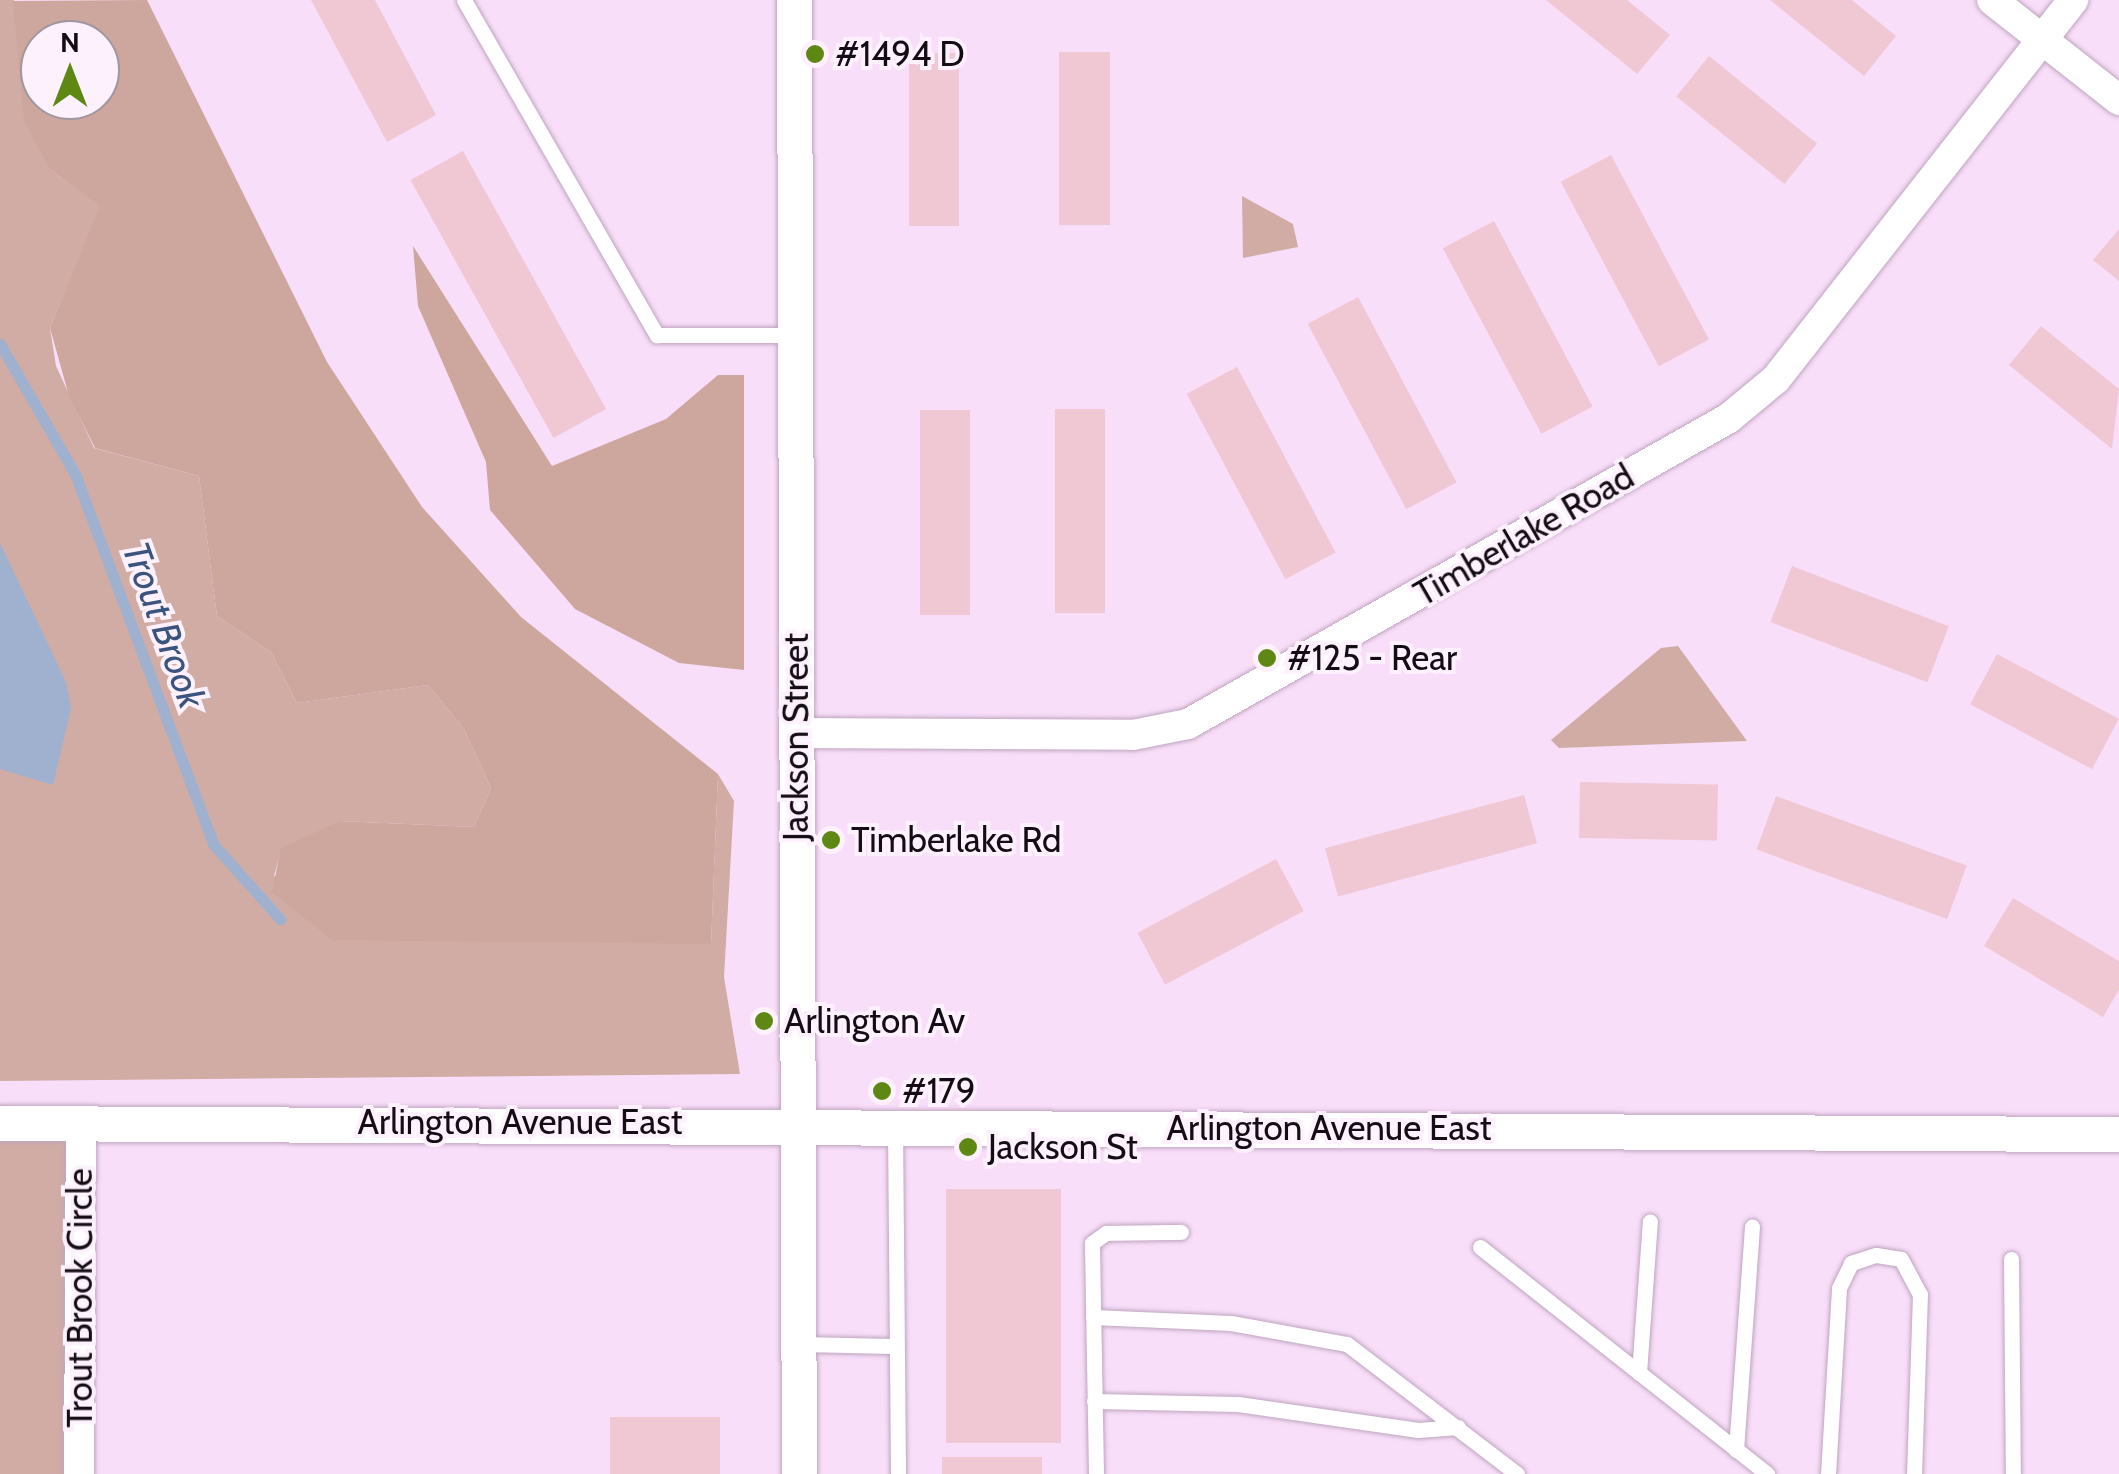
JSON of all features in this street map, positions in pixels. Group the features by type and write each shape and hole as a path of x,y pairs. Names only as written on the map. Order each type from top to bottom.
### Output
{"street":[{"name":"Jackson Street","path":"794,0 799,1474"},
{"path":"1992,0 2119,100"},
{"name":"Timberlake Road","path":"796,733 1133,735 1211,712 1755,400 2073,0"},
{"name":"Trout Brook Circle","path":"80,1474 81,1122"},
{"name":"Arlington Avenue East","path":"0,1123 796,1123 2119,1134"}],"lane":[{"path":"464,0 658,336 795,335"},
{"path":"896,1126 894,1346 898,1474"},
{"path":"1639,1373 1650,1221"},
{"path":"1736,1450 1752,1227"},
{"path":"1096,1474 1093,1317 1098,1236 1181,1232"},
{"path":"1480,1247 1767,1474"},
{"path":"1828,1474 1839,1288 1851,1263 1876,1255 1901,1259 1920,1294 1914,1474"},
{"path":"2011,1259 2014,1474"},
{"path":"1093,1317 1231,1323 1347,1344 1517,1474"},
{"path":"798,1344 894,1346"},
{"path":"1094,1401 1458,1427"}],"shaded area":[{"path":"0,0 14,0 20,28 20,120 40,120 50,169 101,206 50,328 56,366 94,448 199,476 217,616 271,652 297,703 428,685 464,729 491,788 474,827 340,821 282,848 274,876 711,944 718,774 734,801 724,977 740,1074 0,1081"},
{"path":"147,0 327,362 422,507 521,617 718,774 711,944 332,940 272,892 281,848 339,821 474,827 491,788 464,729 428,685 297,703 271,652 217,616 199,476 95,448 69,396 50,328 100,206 50,169 24,120 120,120 120,20 20,20 20,77 13,1"},
{"path":"1242,196 1293,224 1298,247 1243,258"},
{"path":"413,246 552,466 666,419 718,375 744,375 744,670 679,663 575,609 490,510 486,462 418,306"},
{"path":"1678,646 1747,741 1559,748 1551,740 1661,648"},
{"path":"0,1122 81,1122 81,1474 0,1474"}],"water":[{"path":"0,543 66,682 71,708 53,785 0,769"}],"building":[{"path":"311,0 375,0 436,115 387,142"},
{"path":"1546,0 1627,0 1670,35 1637,74"},
{"path":"1770,0 1852,0 1896,36 1864,76"},
{"path":"1059,52 1110,52 1110,225 1059,225"},
{"path":"909,53 959,53 959,226 909,226"},
{"path":"1709,56 1817,143 1784,184 1676,96"},
{"path":"463,151 606,409 554,438 411,180"},
{"path":"1611,155 1709,340 1659,366 1561,182"},
{"path":"1494,221 1593,406 1541,434 1443,248"},
{"path":"2119,229 2119,281 2093,260"},
{"path":"1358,297 1457,482 1406,509 1308,324"},
{"path":"2041,326 2119,389 2112,449 2009,365"},
{"path":"1237,367 1336,552 1285,579 1187,394"},
{"path":"1055,409 1105,409 1105,613 1055,613"},
{"path":"920,410 970,410 970,615 920,615"},
{"path":"1792,566 1949,626 1927,682 1770,622"},
{"path":"1997,654 2119,719 2092,769 1970,704"},
{"path":"1580,782 1718,784 1717,840 1579,838"},
{"path":"1524,795 1537,843 1338,897 1325,848"},
{"path":"1776,796 1967,865 1947,919 1757,850"},
{"path":"1276,859 1304,911 1165,985 1137,933"},
{"path":"2013,898 2119,961 2119,990 2103,1017 1984,946"},
{"path":"946,1189 1061,1189 1061,1443 946,1443"},
{"path":"610,1417 720,1417 720,1474 610,1474"},
{"path":"942,1457 1042,1457 1042,1474 942,1474"}],"waterway":[{"name":"Trout Brook","path":"0,344 75,474 213,844 280,919"}],"place":[{"name":"#1494 D","path":"815,54"},
{"name":"#125 - Rear","path":"1267,658"},
{"name":"Timberlake Rd","path":"831,840"},
{"name":"Arlington Av","path":"764,1021"},
{"name":"#179","path":"882,1091"},
{"name":"Jackson St","path":"968,1147"}]}
